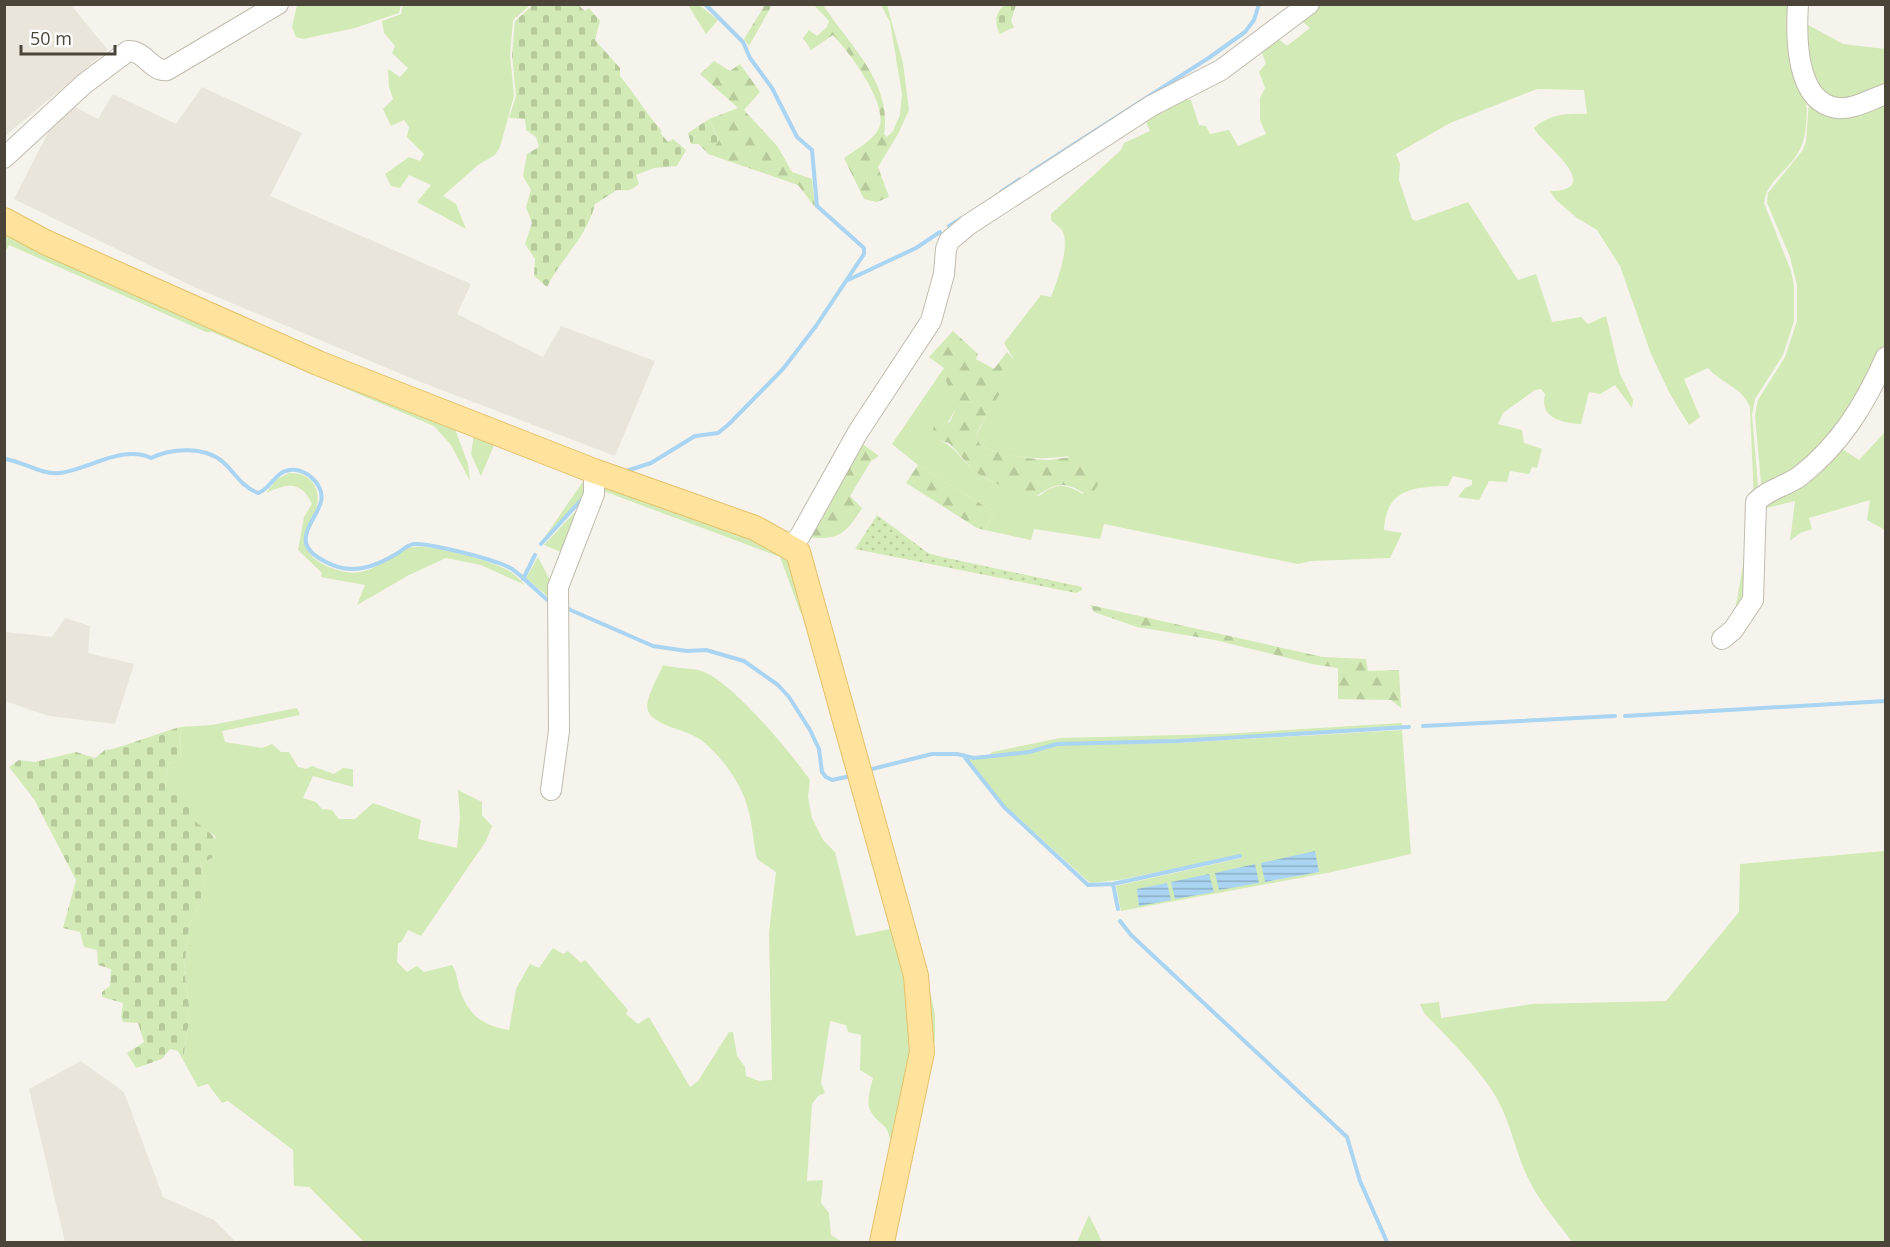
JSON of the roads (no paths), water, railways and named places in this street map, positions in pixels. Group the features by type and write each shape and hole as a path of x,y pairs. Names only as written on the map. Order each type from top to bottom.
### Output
{"main road":[{"path":"4,220 45,242 318,363 594,471 754,528 791,546 798,552 916,976 922,1052 882,1242"}],"street":[{"path":"4,158 84,84 128,51 139,53 158,69 167,70 278,4"},
{"path":"791,546 801,536 858,432 931,321 944,274 949,241 968,225 1116,128 1169,96 1221,70 1309,4"},
{"path":"1798,4 1796,42 1799,65 1814,93 1827,104 1837,108 1852,107 1886,94"},
{"path":"1722,639 1733,630 1753,600 1756,502 1761,497 1789,484 1827,454 1857,414 1886,357"},
{"path":"551,790 559,731 558,587 594,494 594,471"}],"water":[{"path":"1315,851 1319,872 1265,882 1261,863"},
{"path":"1255,864 1259,883 1219,890 1215,873"},
{"path":"1209,874 1214,892 1175,899 1171,882"},
{"path":"1167,883 1171,900 1139,906 1137,889"}],"waterway":[{"path":"623,472 651,463 695,436 718,433 729,424 783,369 816,326 864,254 864,248 817,206 812,150 797,137 772,88 750,58 743,42 705,4"},
{"path":"1031,172 1245,32 1254,20 1259,4"},
{"path":"1001,192 1020,179"},
{"path":"949,226 962,218"},
{"path":"848,280 916,248 940,232"},
{"path":"4,459 45,472 59,473 129,454 151,458 168,452 198,451 216,457 243,483 258,493 285,471 298,470 311,477 319,486 321,495 321,503 306,535 307,546 317,557 335,566 354,569 372,566 407,546 414,544 434,546 504,565 517,573 550,602"},
{"path":"541,544 583,498"},
{"path":"523,579 535,555"},
{"path":"566,608 653,646 687,651 706,650 744,661 778,685 789,697 819,749 822,772 826,777 832,780 851,776"},
{"path":"1625,716 1886,701"},
{"path":"1423,726 1615,716"},
{"path":"868,770 932,754 957,754 974,758 1029,752 1057,744 1177,741 1409,727"},
{"path":"963,755 1004,807 1088,885 1113,884 1240,856"},
{"path":"1113,884 1118,909"},
{"path":"1120,921 1131,935 1347,1137 1360,1181 1387,1242"}]}
